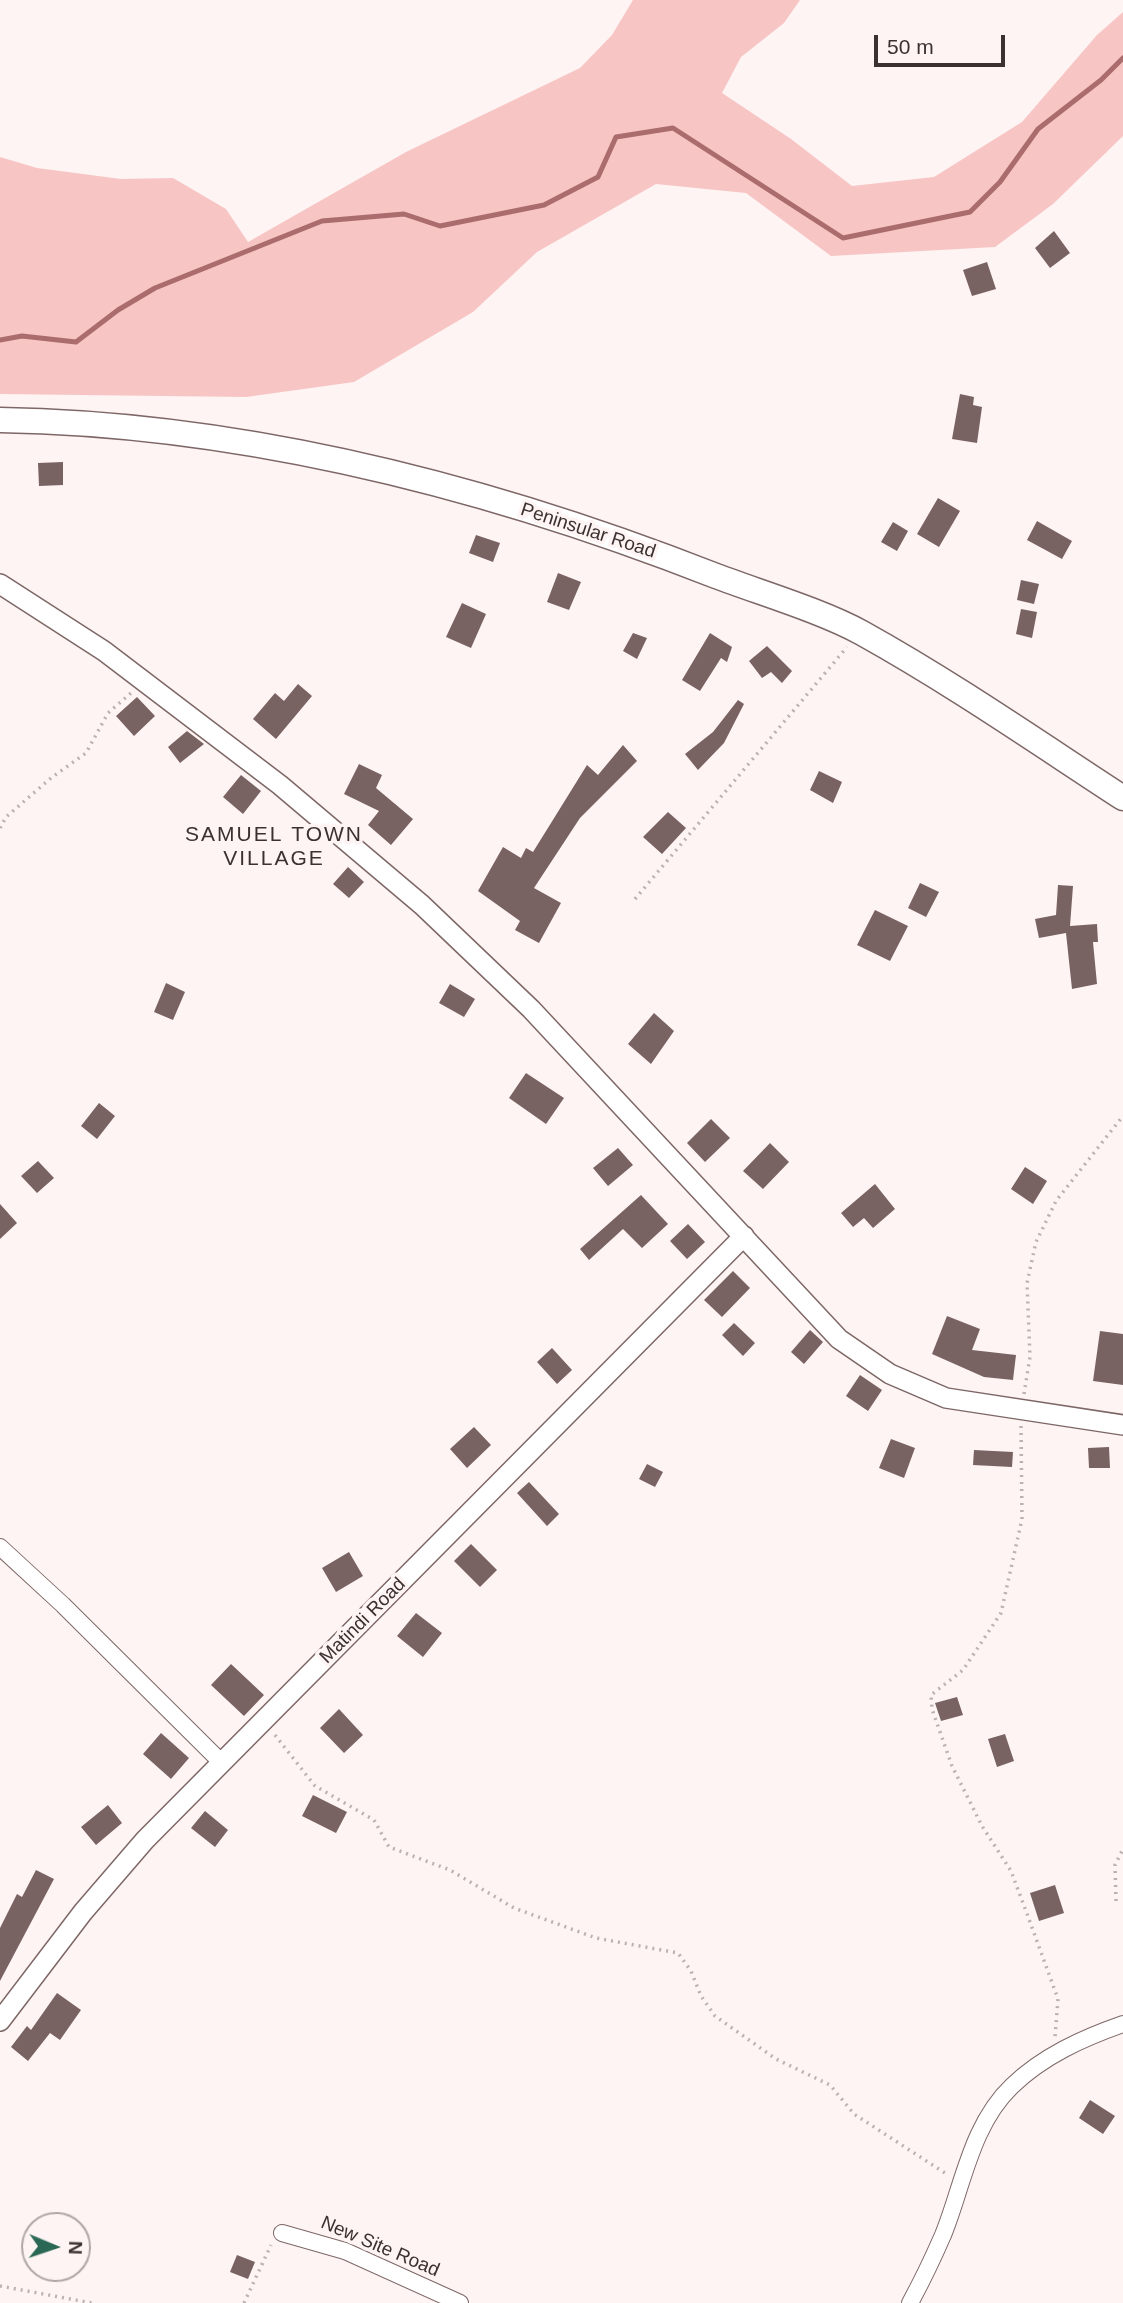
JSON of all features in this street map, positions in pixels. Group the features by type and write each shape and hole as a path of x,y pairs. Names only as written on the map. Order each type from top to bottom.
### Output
{"main road":[{"name":"Peninsular Road","path":"0,420 129,428 285,449 396,473 592,530 860,632 1123,798"}],"street":[{"path":"0,584 104,652 280,785 422,905 531,1009 839,1339 890,1374 946,1398 1123,1425"},
{"name":"Matindi Road","path":"0,2021 83,1912 145,1840 744,1236"},
{"path":"0,1546 221,1762"},
{"path":"910,2303 943,2235 960,2181 981,2131 1010,2087 1050,2056 1123,2024"},
{"name":"New Site Road","path":"282,2233 345,2251 460,2303"}],"path":[{"path":"635,899 860,632"},
{"path":"0,828 6,817 51,778 86,753 108,713 143,682"},
{"path":"1050,2056 1058,2025 1058,1999 1011,1871 982,1826 951,1766 932,1709 932,1695 963,1670 1001,1612 1022,1519 1021,1411 1030,1357 1027,1283 1036,1242 1056,1201 1123,1116"},
{"path":"262,1720 316,1786 374,1820 389,1847 450,1870 514,1908 596,1938 678,1953 691,1970 701,1996 715,2016 776,2059 830,2085 854,2114 960,2181"},
{"path":"1115,1901 1115,1865 1123,1849"},
{"path":"244,2303 273,2241 282,2233"},
{"path":"0,2286 92,2303"}],"shaded area":[{"path":"633,0 800,0 784,23 741,57 722,93 791,139 852,186 934,177 1022,122 1097,35 1123,12 1123,136 1053,204 995,247 831,256 746,193 656,184 537,252 473,312 354,382 246,397 0,394 0,157 37,168 121,179 173,178 226,209 248,242 406,152 580,68 612,35"}],"building":[{"path":"1054,231 1070,253 1050,268 1035,248"},
{"path":"987,262 996,289 972,296 963,270"},
{"path":"960,394 974,397 973,405 982,407 977,443 952,439"},
{"path":"63,462 63,485 39,486 38,463"},
{"path":"938,498 960,511 939,547 917,534"},
{"path":"1037,521 1072,541 1062,559 1027,540"},
{"path":"893,522 908,531 897,551 881,542"},
{"path":"476,535 500,543 493,562 469,553"},
{"path":"558,573 581,582 569,610 547,602"},
{"path":"1021,580 1039,584 1034,604 1017,600"},
{"path":"462,603 486,614 471,648 446,637"},
{"path":"1021,609 1037,612 1032,638 1016,634"},
{"path":"633,633 647,638 637,659 623,651"},
{"path":"710,633 732,647 727,662 721,658 700,691 682,680"},
{"path":"767,646 792,671 782,683 771,672 762,678 749,661"},
{"path":"298,684 312,696 276,739 253,719 275,693 284,701"},
{"path":"137,697 155,716 134,736 116,716"},
{"path":"738,700 744,704 724,743 698,770 685,754 713,732"},
{"path":"187,731 204,744 180,763 168,747"},
{"path":"623,745 637,761 580,818 534,888 561,903 539,943 515,930 520,921 478,891 503,847 521,858 526,848 533,852 587,765 598,775"},
{"path":"359,764 382,775 376,788 413,819 391,845 368,825 379,811 344,794"},
{"path":"819,771 842,782 833,803 810,790"},
{"path":"241,775 261,791 243,814 223,797"},
{"path":"668,812 686,828 662,854 643,837"},
{"path":"348,867 364,882 349,898 333,884"},
{"path":"920,883 939,892 926,917 908,908"},
{"path":"1058,885 1073,886 1070,926 1097,924 1098,942 1093,942 1097,984 1072,989 1066,933 1039,938 1035,919 1056,915"},
{"path":"875,910 908,926 890,961 857,945"},
{"path":"166,983 185,992 173,1020 154,1012"},
{"path":"450,984 475,999 464,1017 439,1003"},
{"path":"654,1013 674,1031 651,1064 628,1044"},
{"path":"526,1073 564,1098 546,1124 509,1098"},
{"path":"99,1103 115,1116 97,1139 81,1126"},
{"path":"711,1119 730,1138 705,1162 687,1143"},
{"path":"770,1143 789,1162 763,1189 743,1171"},
{"path":"618,1148 633,1165 608,1186 593,1168"},
{"path":"38,1161 54,1178 37,1193 21,1176"},
{"path":"1025,1167 1047,1181 1033,1204 1011,1189"},
{"path":"875,1184 895,1209 873,1228 864,1218 853,1227 841,1213"},
{"path":"641,1195 668,1224 642,1248 623,1229 589,1260 580,1249"},
{"path":"0,1204 17,1223 0,1239"},
{"path":"688,1224 705,1242 687,1259 670,1241"},
{"path":"733,1271 750,1288 722,1317 704,1300"},
{"path":"947,1316 980,1329 972,1350 1016,1355 1013,1380 984,1377 932,1354"},
{"path":"734,1323 755,1343 743,1356 722,1335"},
{"path":"810,1330 823,1342 804,1364 791,1352"},
{"path":"1100,1331 1123,1334 1123,1385 1093,1381"},
{"path":"552,1348 572,1370 557,1384 537,1362"},
{"path":"860,1375 882,1390 868,1411 846,1396"},
{"path":"474,1427 491,1445 467,1468 450,1449"},
{"path":"891,1439 915,1448 904,1478 879,1468"},
{"path":"1109,1447 1110,1468 1089,1468 1088,1448"},
{"path":"974,1450 1013,1452 1012,1467 973,1465"},
{"path":"647,1464 663,1472 655,1487 639,1479"},
{"path":"529,1482 559,1514 547,1526 517,1493"},
{"path":"471,1544 497,1570 480,1587 454,1561"},
{"path":"349,1552 363,1576 336,1592 322,1568"},
{"path":"416,1613 442,1633 423,1657 397,1636"},
{"path":"231,1664 264,1695 244,1716 211,1685"},
{"path":"957,1697 963,1715 941,1721 935,1703"},
{"path":"339,1709 363,1735 344,1753 320,1728"},
{"path":"161,1733 189,1758 171,1779 143,1754"},
{"path":"1005,1734 1014,1761 997,1767 988,1739"},
{"path":"313,1795 347,1812 336,1833 302,1816"},
{"path":"108,1805 122,1823 96,1845 81,1827"},
{"path":"205,1811 228,1830 215,1847 191,1828"},
{"path":"36,1870 54,1879 0,1981 0,1928 17,1894 22,1897"},
{"path":"1055,1885 1064,1913 1039,1921 1030,1893"},
{"path":"57,1993 81,2010 60,2040 50,2033 28,2061 11,2047 27,2026 31,2030"},
{"path":"1090,2100 1115,2116 1103,2134 1079,2118"},
{"path":"237,2255 255,2262 248,2279 230,2272"}],"waterway":[{"path":"0,340 22,336 76,342 118,310 155,288 322,221 404,214 440,226 544,205 598,177 616,137 673,128 843,238 970,212 1000,182 1038,129 1101,80 1123,58"}],"district":[{"name":"SAMUEL TOWN VILLAGE","path":"274,847"}]}
